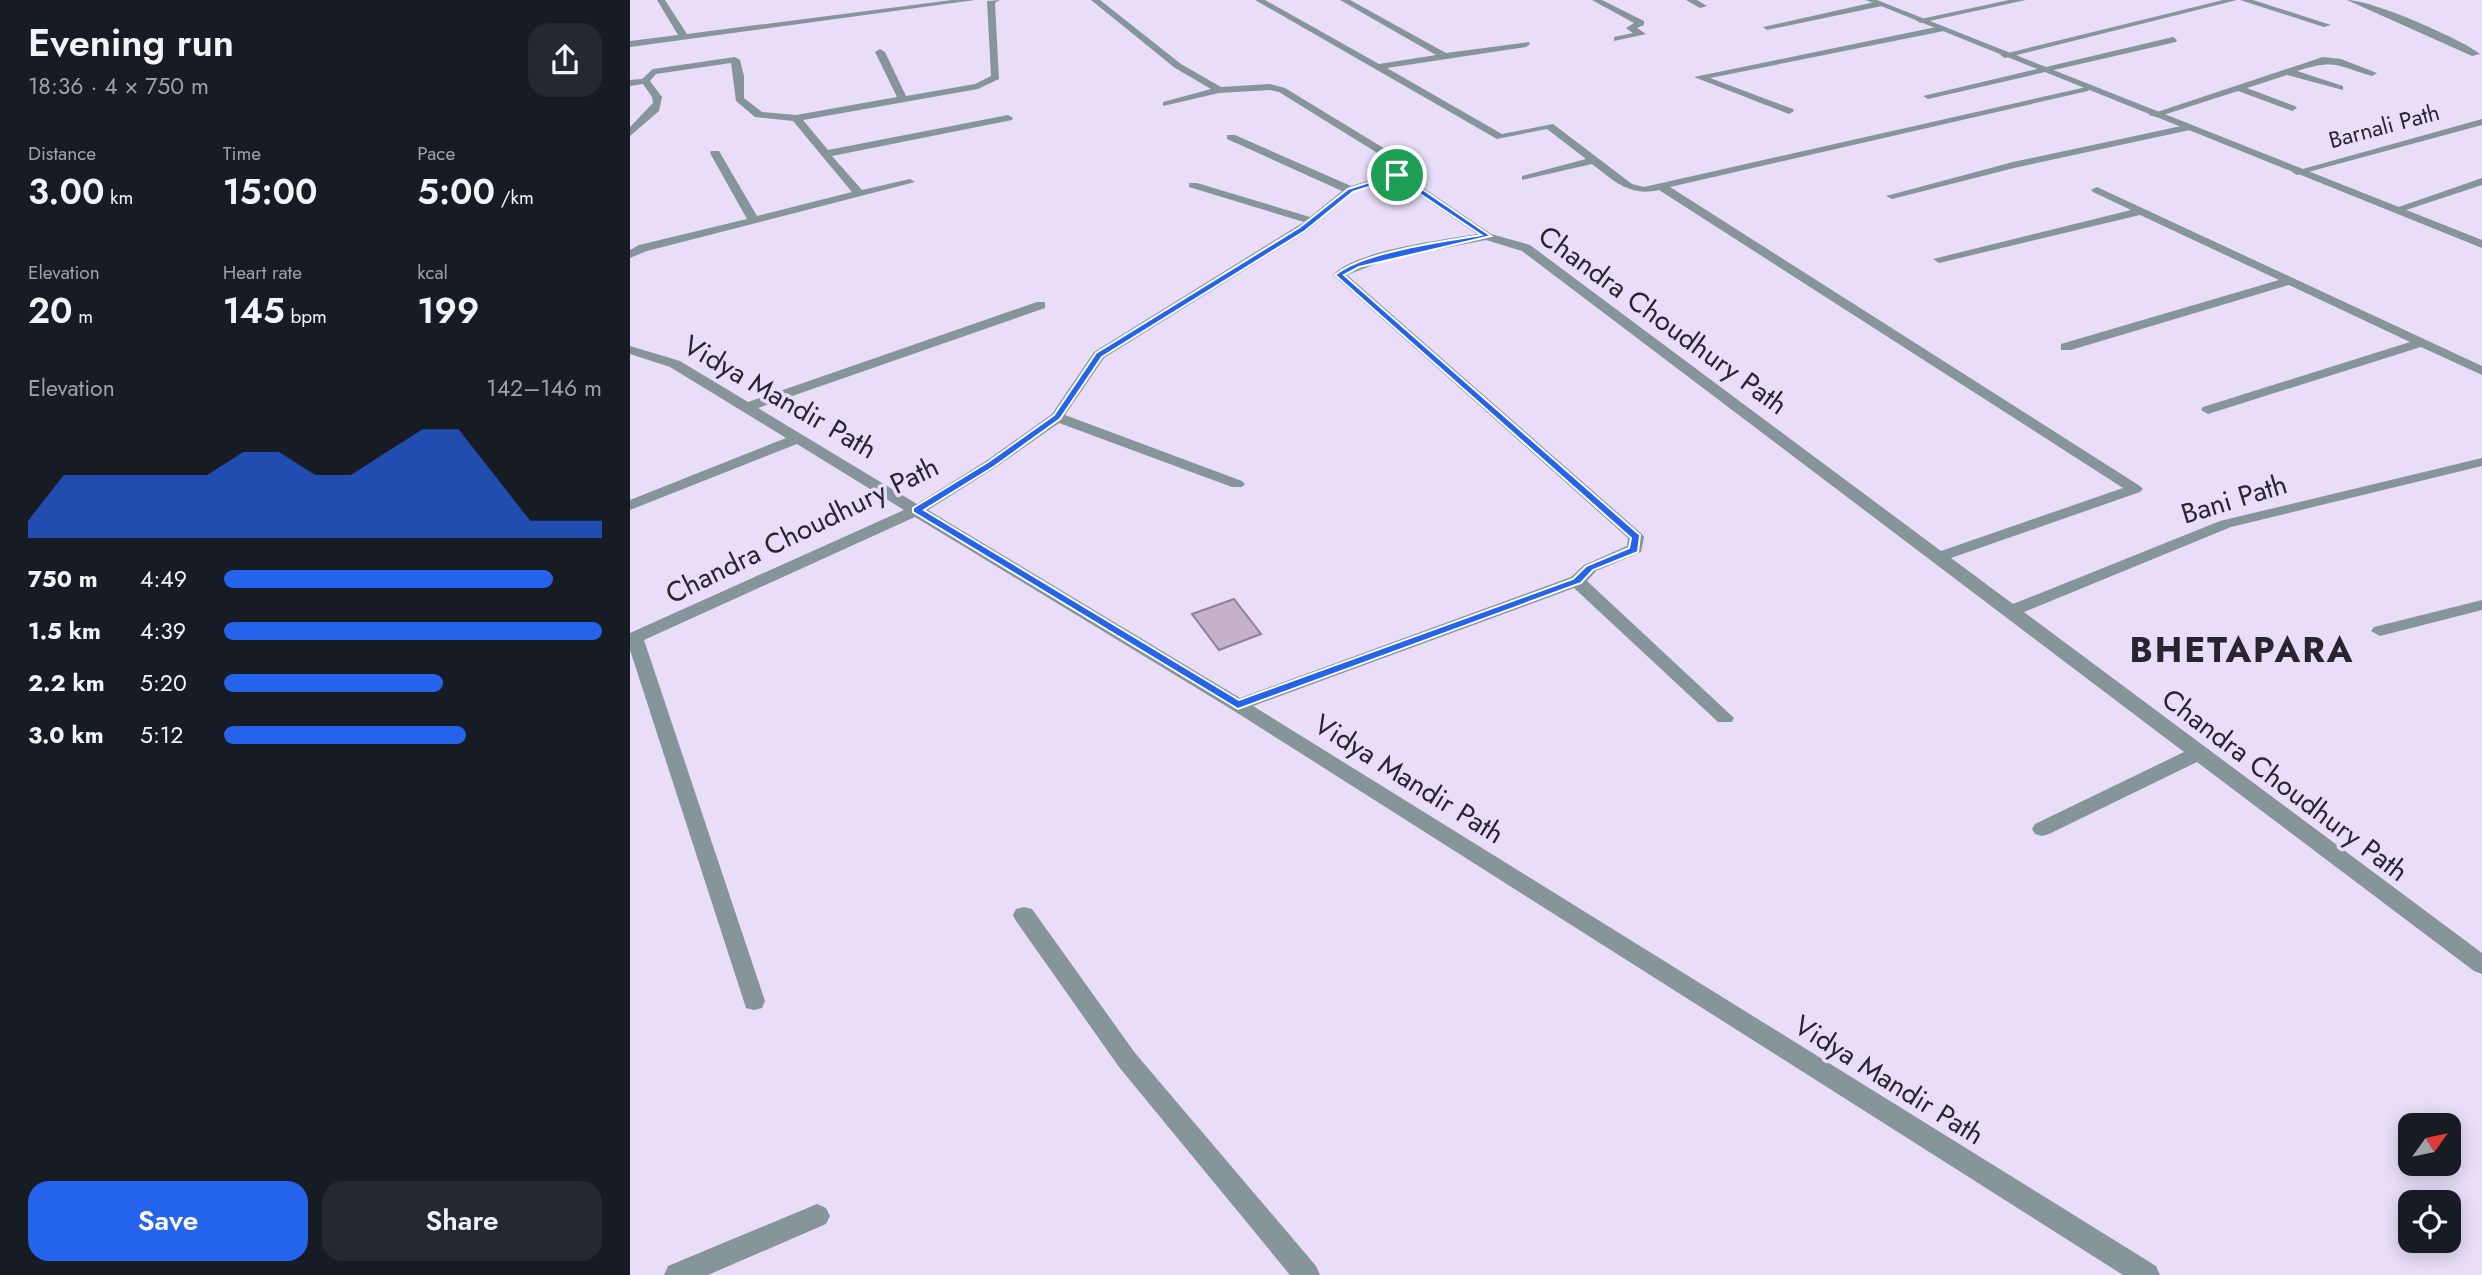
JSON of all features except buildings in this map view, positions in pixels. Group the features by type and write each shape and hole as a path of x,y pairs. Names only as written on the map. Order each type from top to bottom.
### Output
{"street":[{"path":"661,0 684,37"},
{"path":"869,0 872,11"},
{"path":"630,44 971,0"},
{"path":"630,83 645,81 653,72 735,60 739,99 759,115 796,118 978,86 996,77 991,0"},
{"path":"1094,0 1178,66 1219,90 1225,92 1270,87 1282,90 1391,157 1398,164 1397,175"},
{"path":"1259,0 1501,136 1549,126 1628,186 1644,190 2088,89"},
{"path":"1344,0 1445,56"},
{"path":"1596,0 1641,23 1630,28 1642,34 1617,39"},
{"path":"1690,0 1703,6"},
{"path":"1920,20 2022,0"},
{"path":"2005,55 2233,0"},
{"path":"2244,0 2327,25"},
{"path":"2351,0 2427,30 2474,54"},
{"path":"1767,27 1875,2 2482,244"},
{"path":"1790,111 1699,77 1941,29"},
{"path":"1928,96 2172,40"},
{"path":"1379,67 1527,44"},
{"path":"880,51 903,99"},
{"path":"2153,115 2330,60 2372,73"},
{"path":"2289,72 2340,88"},
{"path":"630,133 659,104 660,97 645,81"},
{"path":"2240,88 2292,108"},
{"path":"1166,104 1219,90"},
{"path":"796,118 859,194"},
{"path":"825,154 1008,118"},
{"name":"Barnali Path","path":"2297,172 2482,122"},
{"path":"1892,196 2013,165 2186,128"},
{"path":"1231,136 1350,190"},
{"path":"715,153 753,220"},
{"path":"1526,177 1595,160"},
{"name":"Chandra Choudhury Path","path":"633,639 917,510 991,464 1057,417 1099,355 1311,221 1350,190 1397,175 1487,236 1526,248 2482,965"},
{"path":"2396,210 2482,181"},
{"path":"630,254 643,248 910,182"},
{"path":"1193,185 1311,221"},
{"path":"1662,187 2135,489 1937,558"},
{"path":"2097,190 2482,371"},
{"path":"1939,259 2141,211"},
{"path":"1238,705 1577,581 1590,568 1634,550 1636,537 1339,275 1356,265 1390,256 1487,236"},
{"path":"2066,347 2290,281"},
{"path":"748,407 1041,305"},
{"path":"2208,410 2420,342"},
{"name":"Vidya Mandir Path","path":"630,349 675,363 1238,705 2147,1275"},
{"path":"1057,417 1237,484"},
{"path":"630,505 799,438"},
{"name":"Bani Path","path":"2010,612 2226,524 2482,462"},
{"path":"1577,581 1725,718"},
{"path":"2380,631 2482,606"},
{"path":"633,639 754,1001"},
{"path":"2042,829 2199,753"},
{"path":"1024,915 1127,1060 1307,1275"},
{"path":"677,1275 817,1216"}],"district":[{"name":"BHETAPARA","path":"2242,650"}],"route":[{"path":"1397,175 1487,236 1413,250 1356,265 1339,275 1636,537 1634,550 1590,568 1577,581 1238,705 917,510 991,464 1057,417 1099,355 1303,229 1350,190 1397,175"}]}
